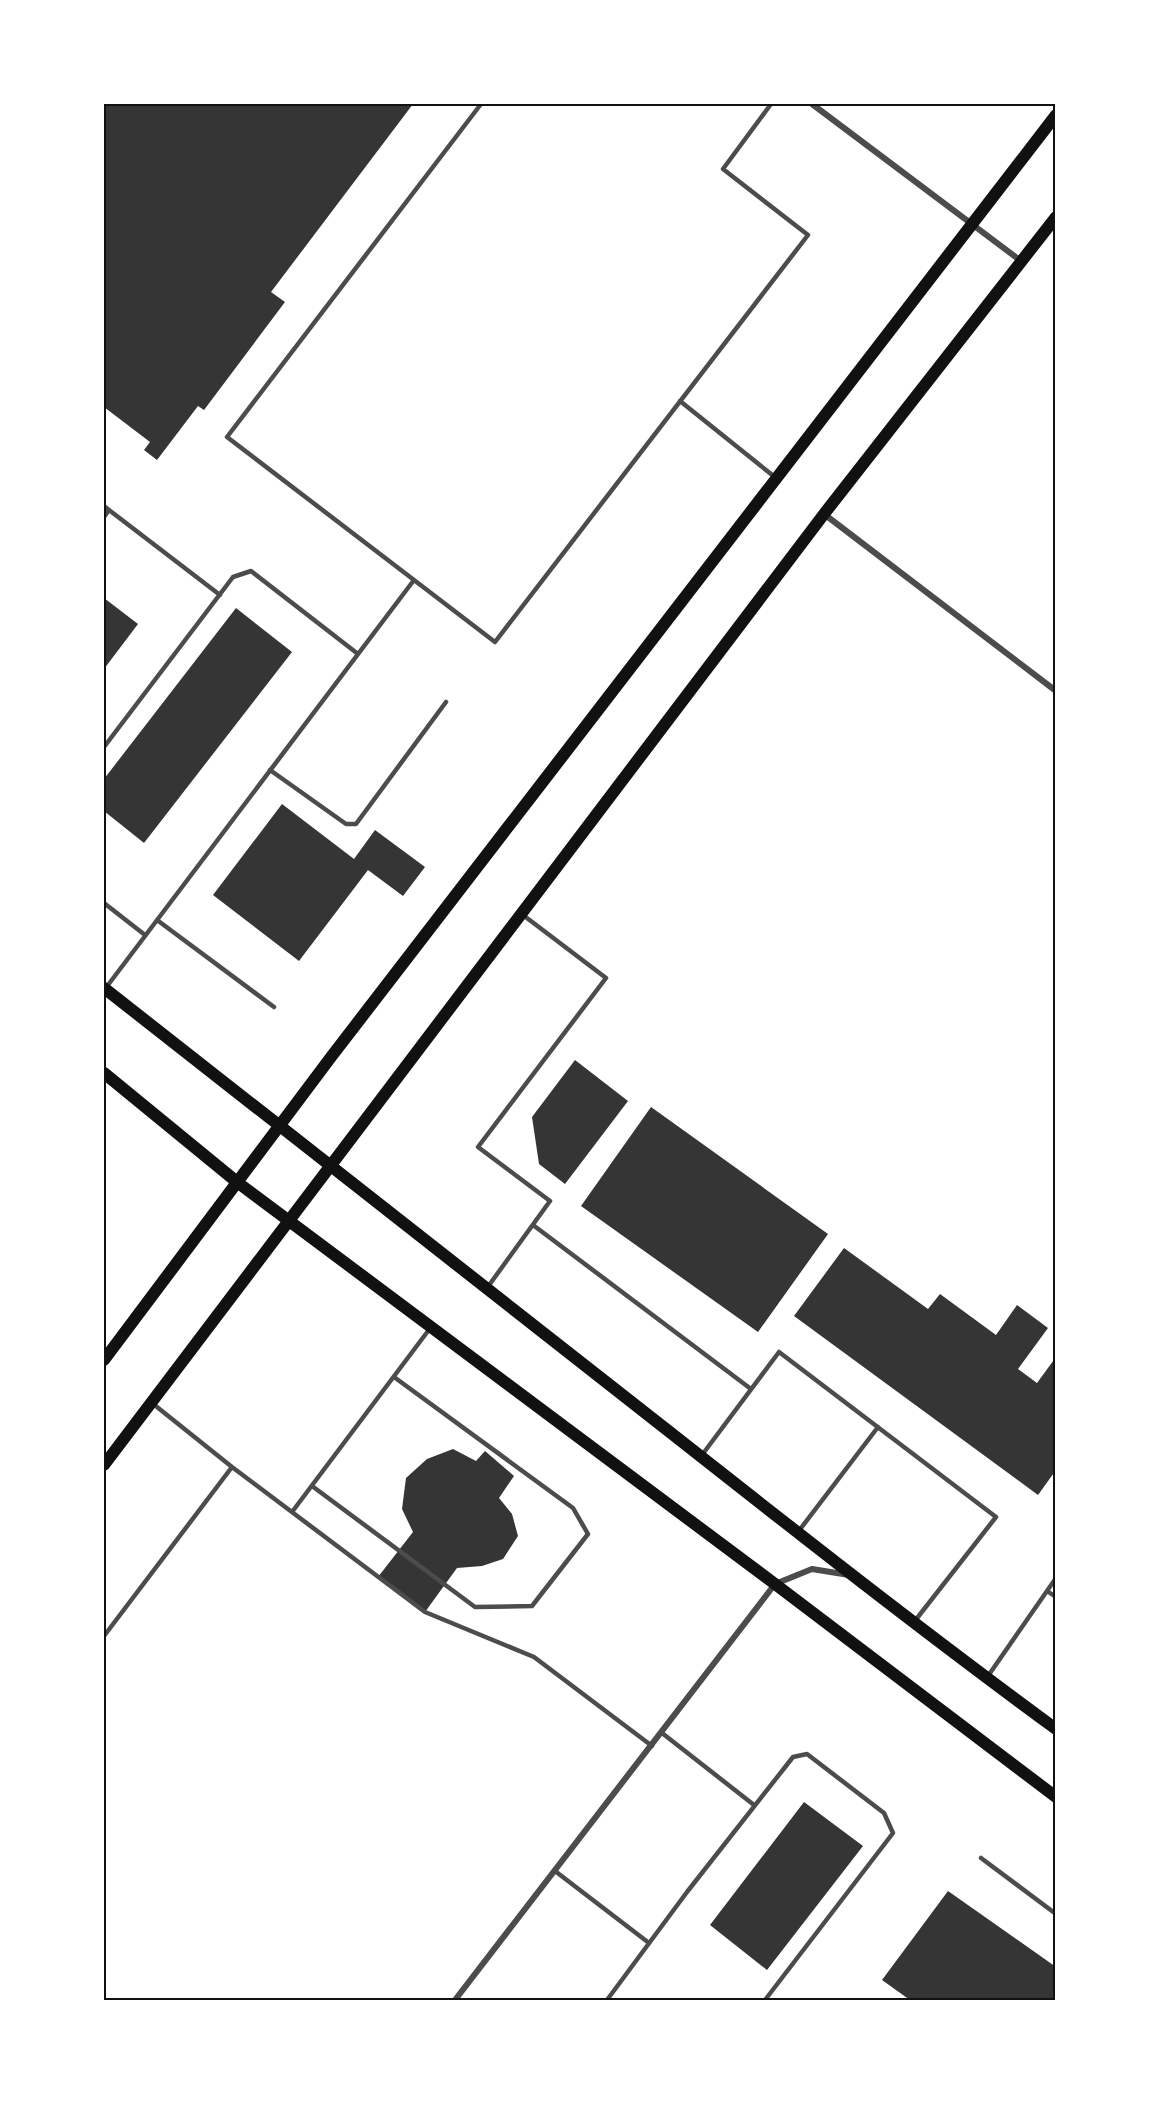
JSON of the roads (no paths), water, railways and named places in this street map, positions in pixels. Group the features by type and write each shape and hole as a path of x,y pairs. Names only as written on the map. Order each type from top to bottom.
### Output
{"main road":[{"path":"104,1360 278,1127 1056,115"},
{"path":"104,1465 824,514 1056,217"},
{"path":"104,988 278,1127 700,1456 986,1678 1056,1729"},
{"path":"104,1074 237,1182 1056,1797"}],"street":[{"path":"812,104 1021,261"},
{"path":"824,514 1056,691"},
{"path":"455,2001 775,1584 812,1569 855,1576"}],"lane":[{"path":"481,104 227,437 495,642 808,235 723,169 771,104"},
{"path":"680,401 776,478"},
{"path":"104,506 220,595"},
{"path":"104,517 109,510"},
{"path":"104,747 233,577 251,571 358,654"},
{"path":"104,988 414,580"},
{"path":"270,770 345,824 356,824 446,702"},
{"path":"104,903 145,935"},
{"path":"486,1289 550,1201 478,1147 606,978 521,913"},
{"path":"157,920 274,1007"},
{"path":"533,1225 751,1389"},
{"path":"292,1512 431,1327"},
{"path":"700,1456 779,1352 996,1517 914,1622"},
{"path":"312,1486 475,1607 532,1606 588,1534 573,1508 394,1377"},
{"path":"151,1403 425,1612 534,1657 652,1746"},
{"path":"798,1532 878,1427"},
{"path":"104,1636 232,1467"},
{"path":"986,1678 1056,1578"},
{"path":"1047,1591 1056,1597"},
{"path":"662,1733 753,1805"},
{"path":"608,2001 753,1805 793,1757 807,1754 884,1813 893,1833 765,2001"},
{"path":"981,1858 1056,1914"},
{"path":"555,1872 649,1943"}]}
